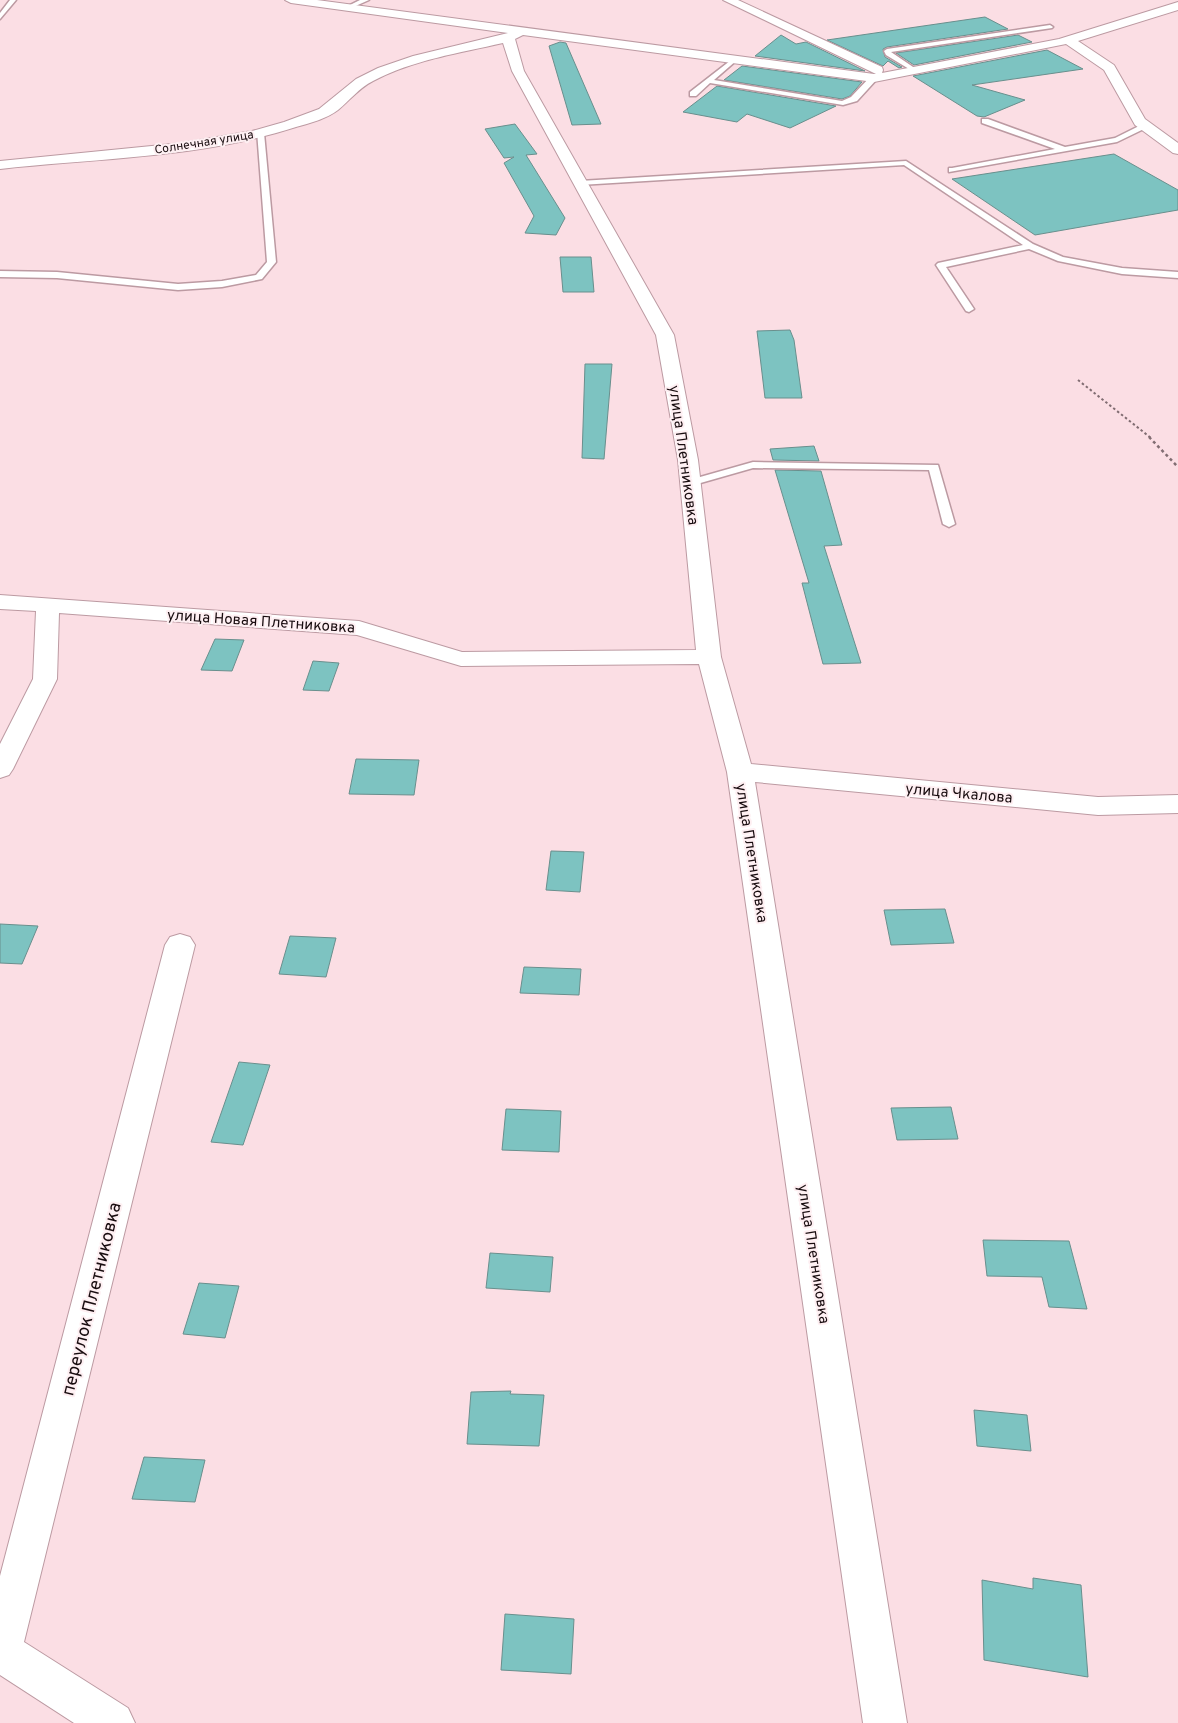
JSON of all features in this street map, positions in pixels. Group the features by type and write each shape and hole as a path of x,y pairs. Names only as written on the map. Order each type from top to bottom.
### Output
{"street":[{"path":"292,0 515,34 736,59 874,78 1068,40 1178,6"},
{"path":"729,0 888,75"},
{"name":"Солнечная улица","path":"0,165 168,150 242,138 290,124 327,110 365,80 407,61 515,34"},
{"name":"улица Плетниковка","path":"515,34 518,71 665,336 690,482 709,657 740,772 885,1723"},
{"path":"1068,40 1109,68 1140,122 1178,150"},
{"name":"улица Новая Плетниковка","path":"0,602 359,628 461,659 709,657"},
{"path":"0,769 45,679 48,605"},
{"name":"улица Чкалова","path":"740,772 1098,806 1178,804"},
{"name":"переулок Плетниковка","path":"1,1651 180,945"},
{"path":"1,1651 113,1723"}],"lane":[{"path":"0,17 13,0"},
{"path":"349,8 366,0"},
{"path":"914,70 888,54 887,51 1050,28"},
{"path":"693,94 736,59"},
{"path":"708,81 843,103 854,99 874,78"},
{"path":"985,121 1064,150"},
{"path":"952,170 1117,140 1146,126"},
{"path":"0,274 57,275 178,287 222,284 259,277 272,262 260,133"},
{"path":"580,183 906,163 1030,246 1061,259 1122,271 1178,275"},
{"path":"969,309 941,265 1030,246"},
{"path":"690,482 753,465 934,467 949,524"}],"path":[{"path":"1078,380 1153,440 1178,467"}],"building":[{"path":"985,17 1008,29 883,49 885,57 902,67 899,68 888,61 883,66 827,40"},
{"path":"781,35 796,44 806,42 865,71 755,56"},
{"path":"1018,35 1032,42 914,65 896,53"},
{"path":"560,42 566,43 601,124 572,125 549,46"},
{"path":"1047,50 1083,69 972,85 1025,100 984,117 977,116 913,76"},
{"path":"742,66 862,82 850,96 842,99 724,80"},
{"path":"717,86 836,106 790,128 747,114 737,122 683,112"},
{"path":"515,124 537,154 526,155 565,218 556,235 525,233 534,216 504,163 514,157 504,158 485,129"},
{"path":"1114,154 1178,190 1178,210 1035,235 952,179"},
{"path":"560,257 591,257 594,292 563,292"},
{"path":"790,330 794,340 802,398 765,398 757,331"},
{"path":"585,364 612,364 604,459 582,458"},
{"path":"814,446 819,461 773,460 770,449"},
{"path":"775,470 821,471 842,545 824,546 861,663 823,664 802,583 809,583"},
{"path":"215,639 244,640 232,671 201,670"},
{"path":"313,661 339,663 329,691 303,690"},
{"path":"356,759 419,760 414,795 349,794"},
{"path":"551,851 584,852 580,892 546,890"},
{"path":"945,909 954,943 891,945 884,910"},
{"path":"0,924 38,926 22,964 0,963"},
{"path":"290,936 336,938 326,977 279,974"},
{"path":"524,967 581,969 579,995 520,993"},
{"path":"239,1062 270,1065 243,1145 211,1142"},
{"path":"951,1107 958,1139 897,1140 891,1108"},
{"path":"506,1109 561,1111 559,1152 502,1150"},
{"path":"983,1240 1069,1241 1087,1309 1049,1307 1042,1277 987,1276"},
{"path":"490,1253 553,1257 550,1292 486,1288"},
{"path":"199,1283 239,1286 225,1338 183,1334"},
{"path":"511,1391 510,1394 544,1395 539,1446 467,1444 471,1392"},
{"path":"974,1410 1027,1415 1031,1451 977,1446"},
{"path":"144,1457 205,1460 195,1502 132,1499"},
{"path":"1033,1578 1081,1585 1088,1677 984,1660 982,1580 1033,1589"},
{"path":"505,1614 574,1619 571,1674 501,1670"}]}
